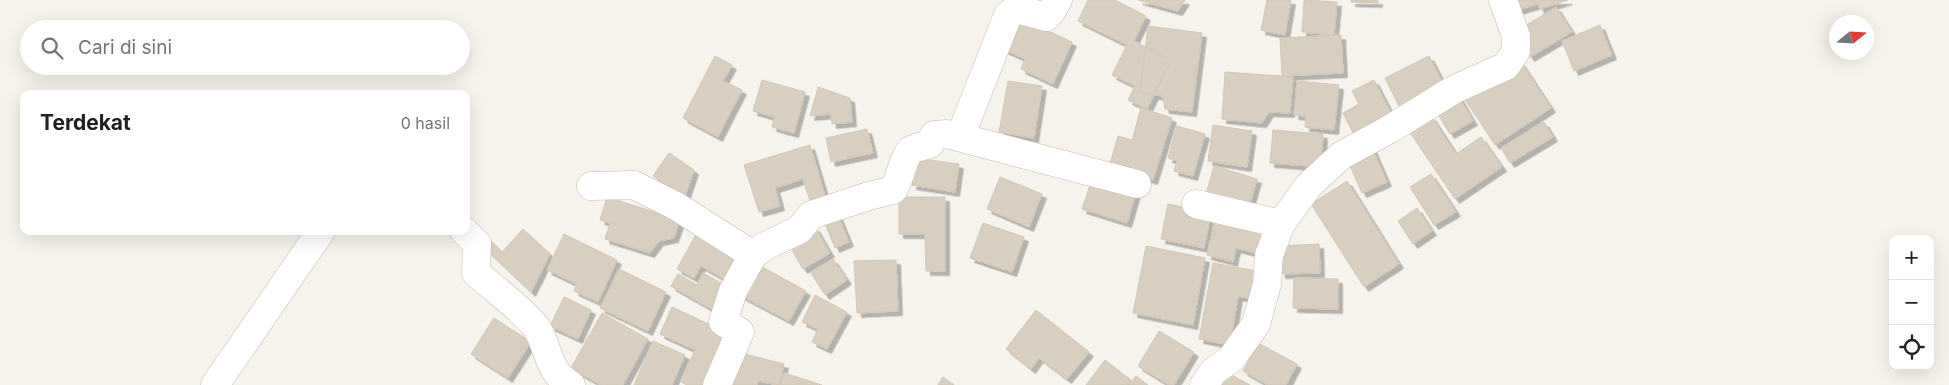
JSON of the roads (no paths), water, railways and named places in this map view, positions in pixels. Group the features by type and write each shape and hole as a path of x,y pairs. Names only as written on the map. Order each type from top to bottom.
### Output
{"street":[{"path":"960,137 1008,15 1016,9 1046,17 1058,0"},
{"path":"1204,385 1214,371 1231,359 1256,324 1267,284 1269,255 1281,224 1309,186 1342,155 1390,129 1452,90 1506,66 1516,51 1516,36 1503,0"},
{"path":"718,385 740,332 723,322 733,291 753,255 766,246 798,230 811,215 893,190 902,173 906,157 911,150 930,144 934,135 946,134 960,137 1137,184"},
{"path":"591,186 634,185 676,206 753,255"},
{"path":"1196,204 1281,224"},
{"path":"214,385 318,235"},
{"path":"468,235 477,244 476,273 535,327 541,336 552,366 561,379 571,385"}]}
